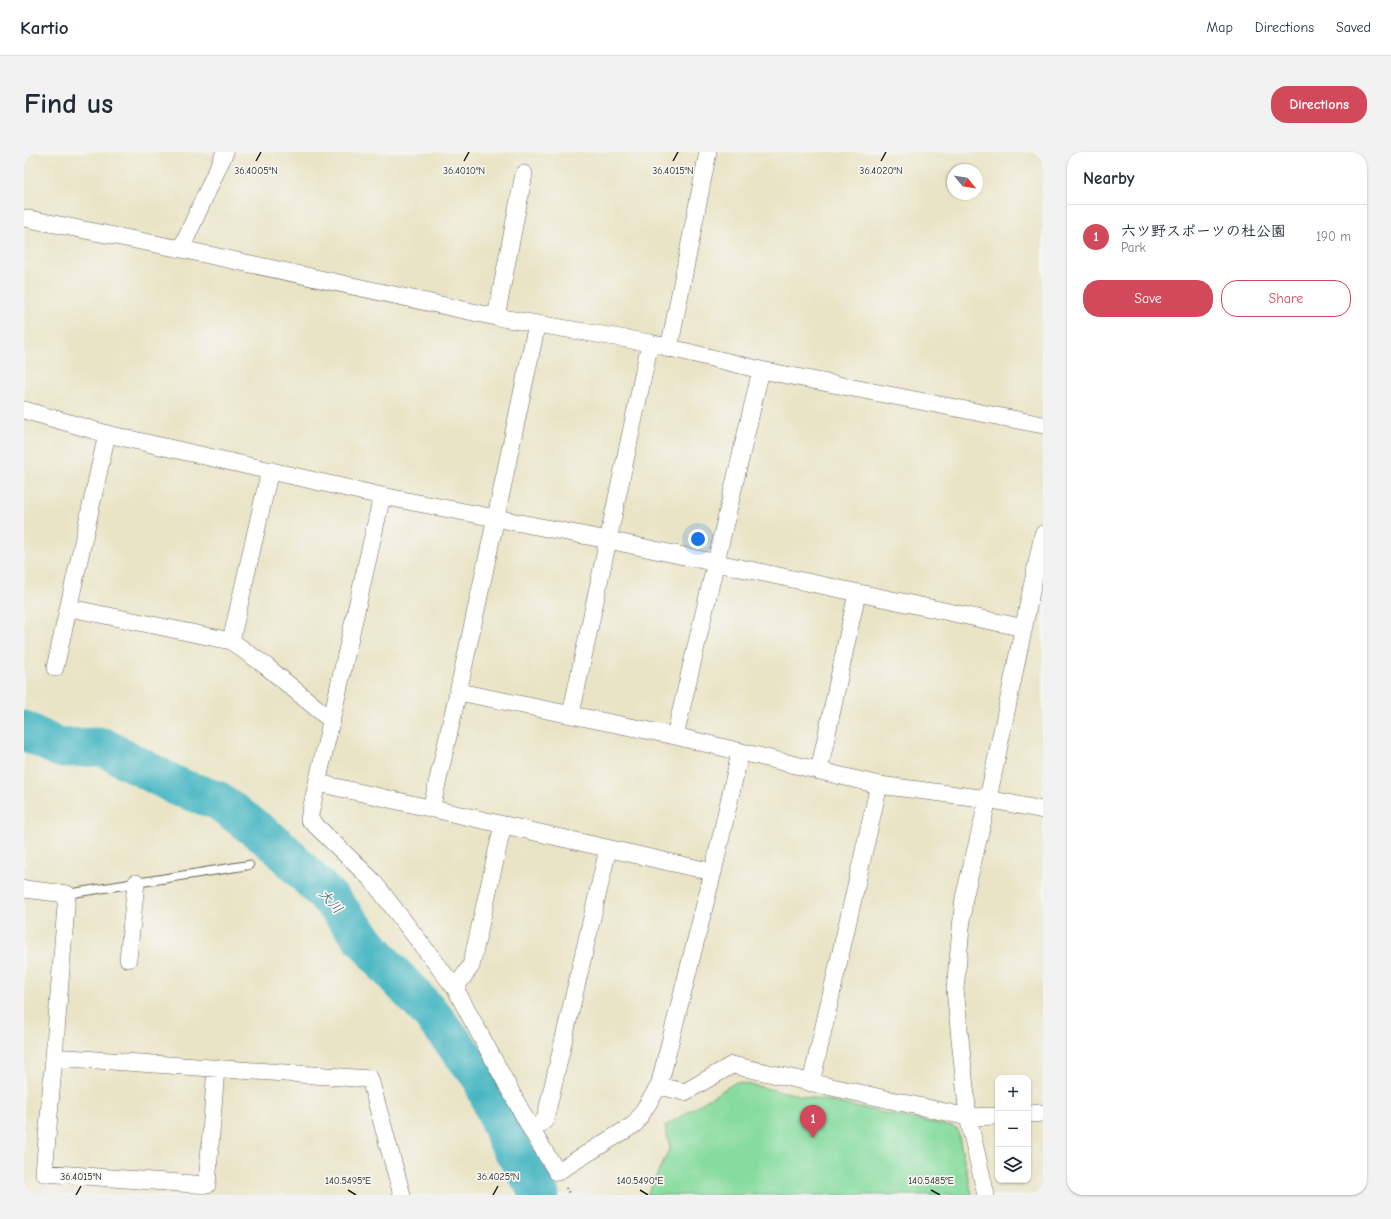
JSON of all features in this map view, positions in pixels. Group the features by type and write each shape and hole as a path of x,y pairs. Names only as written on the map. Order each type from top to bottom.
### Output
{"street":[{"path":"181,249 225,152"},
{"path":"669,349 708,152"},
{"path":"496,317 524,174"},
{"path":"24,218 181,249 496,317 650,343 669,349 761,370 1043,425"},
{"path":"431,809 459,692 494,519 537,324"},
{"path":"571,714 650,343"},
{"path":"675,736 761,370"},
{"path":"24,410 107,434 382,496 608,540 715,564 1024,628"},
{"path":"55,668 70,608 107,434"},
{"path":"231,641 270,470"},
{"path":"382,496 318,783 308,818 372,880 455,988 532,1131 557,1172 635,1124 659,1086 713,872 740,753"},
{"path":"986,1195 968,1118 955,989 964,898 988,799 1043,534"},
{"path":"819,771 857,593"},
{"path":"70,608 231,641 266,666 332,721"},
{"path":"459,692 675,736 740,753 879,785 988,799 1043,810"},
{"path":"318,783 713,872"},
{"path":"811,1083 879,785"},
{"path":"455,988 471,966 503,825"},
{"path":"532,1131 545,1120 608,849"},
{"path":"128,959 136,883"},
{"path":"24,889 67,894 44,1173 207,1185 216,1068"},
{"path":"54,1056 370,1079 402,1195"},
{"path":"659,1086 685,1092 732,1065 968,1118 995,1116"},
{"path":"1031,1114 1043,1113"}],"lane":[{"path":"67,894 249,865"}],"green space":[{"path":"736,1082 957,1128 972,1195 647,1195 670,1148 665,1126"}],"waterway":[{"name":"大川","path":"24,730 59,748 103,747 178,787 219,801 277,845 333,902 386,966 431,1014 481,1077 506,1138 540,1195"}],"place":[{"name":"六ツ野スポーツの杜公園","path":"813,1138"}]}
